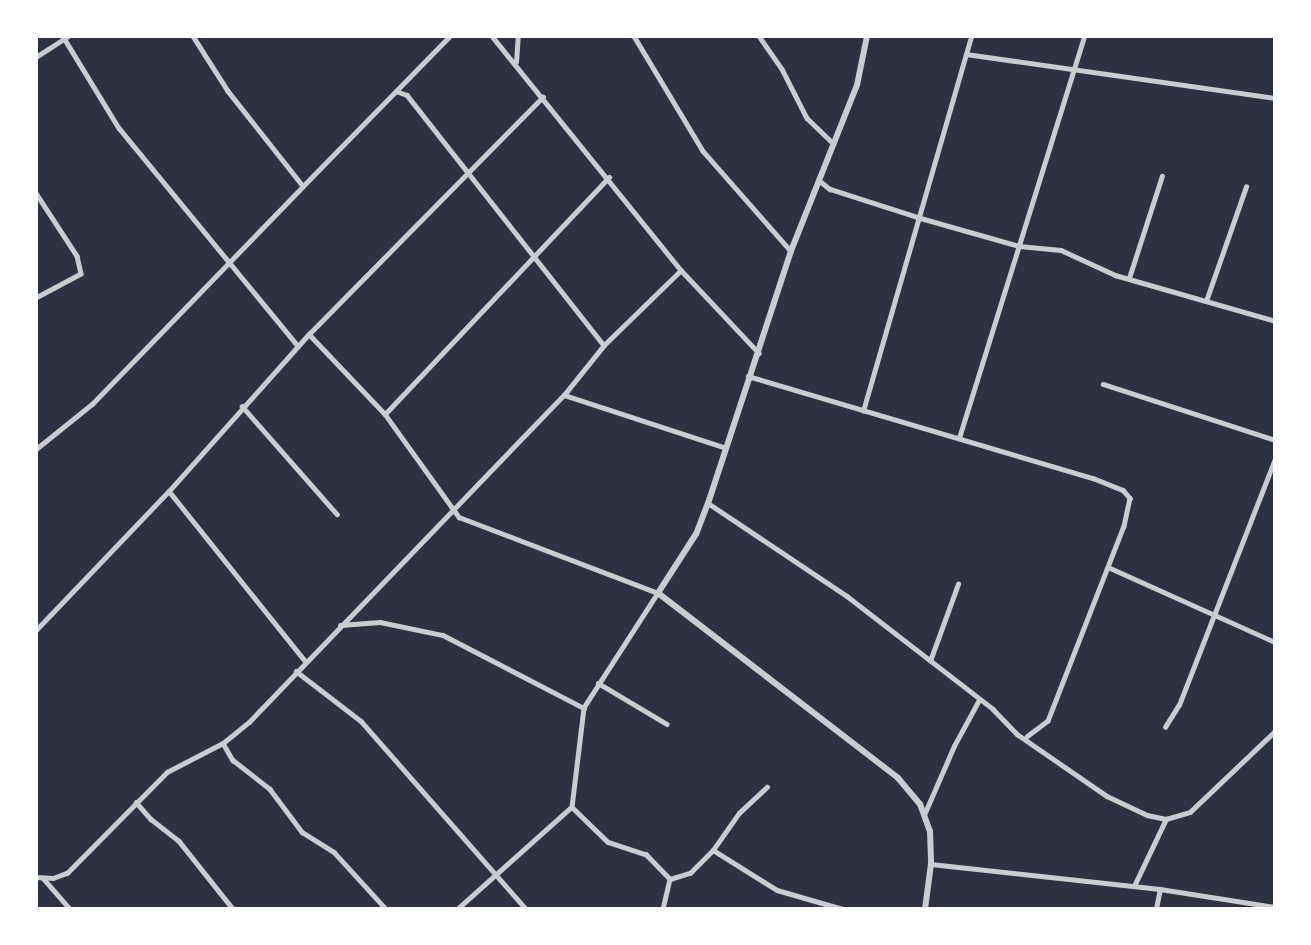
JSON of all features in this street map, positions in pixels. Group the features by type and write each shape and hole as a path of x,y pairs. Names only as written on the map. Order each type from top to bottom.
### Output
{"street":[{"path":"193,36 222,83 303,186"},
{"path":"36,449 92,404 450,36"},
{"path":"492,36 516,62 609,177 681,270 759,353"},
{"path":"516,62 518,36"},
{"path":"634,36 703,151 791,251"},
{"path":"759,36 782,69 807,118 833,143"},
{"path":"458,909 492,874 560,821 572,807 584,708 598,682 696,534 748,376 759,353 791,251 857,85 867,36"},
{"path":"863,411 971,36"},
{"path":"960,438 1084,36"},
{"path":"36,57 66,37 119,128 298,346"},
{"path":"966,54 1074,72 1275,98"},
{"path":"396,91 407,95 604,345"},
{"path":"37,628 169,491 242,406 309,334 466,171 543,97"},
{"path":"1129,278 1162,176"},
{"path":"385,414 532,254 609,177"},
{"path":"820,181 830,189 917,217 1019,246 1061,250 1129,278 1275,321"},
{"path":"1206,301 1246,187"},
{"path":"36,193 77,256 81,274 36,298"},
{"path":"36,877 43,878 67,873 136,802 175,766 222,744 564,395 604,345 681,270"},
{"path":"309,334 385,414 451,509 467,520 658,593 898,778 924,815 930,831 931,864 925,909"},
{"path":"748,376 960,438 1123,490 1130,498 1130,507 1108,567 1048,721 1027,737"},
{"path":"1103,384 1275,440"},
{"path":"564,395 726,448"},
{"path":"242,406 337,514"},
{"path":"1164,727 1179,705 1275,459"},
{"path":"169,491 305,661"},
{"path":"708,503 847,596 979,700 1017,734 1027,737 1107,796 1147,815 1166,819 1190,812 1275,731"},
{"path":"1108,567 1275,642"},
{"path":"930,661 958,584"},
{"path":"340,625 380,622 443,635 584,708"},
{"path":"296,670 361,721 492,874 526,909"},
{"path":"598,682 667,724"},
{"path":"924,815 954,746 979,700"},
{"path":"222,744 232,760 270,789 302,832 334,852 386,909"},
{"path":"670,879 690,873 713,850 739,813 767,787"},
{"path":"136,802 179,841 233,909"},
{"path":"572,807 608,842 646,854 670,879"},
{"path":"1134,886 1166,819"},
{"path":"713,850 777,890 843,909"},
{"path":"931,864 1160,889 1275,907"},
{"path":"43,878 70,909"},
{"path":"663,909 670,879"},
{"path":"1156,909 1160,889"}]}
